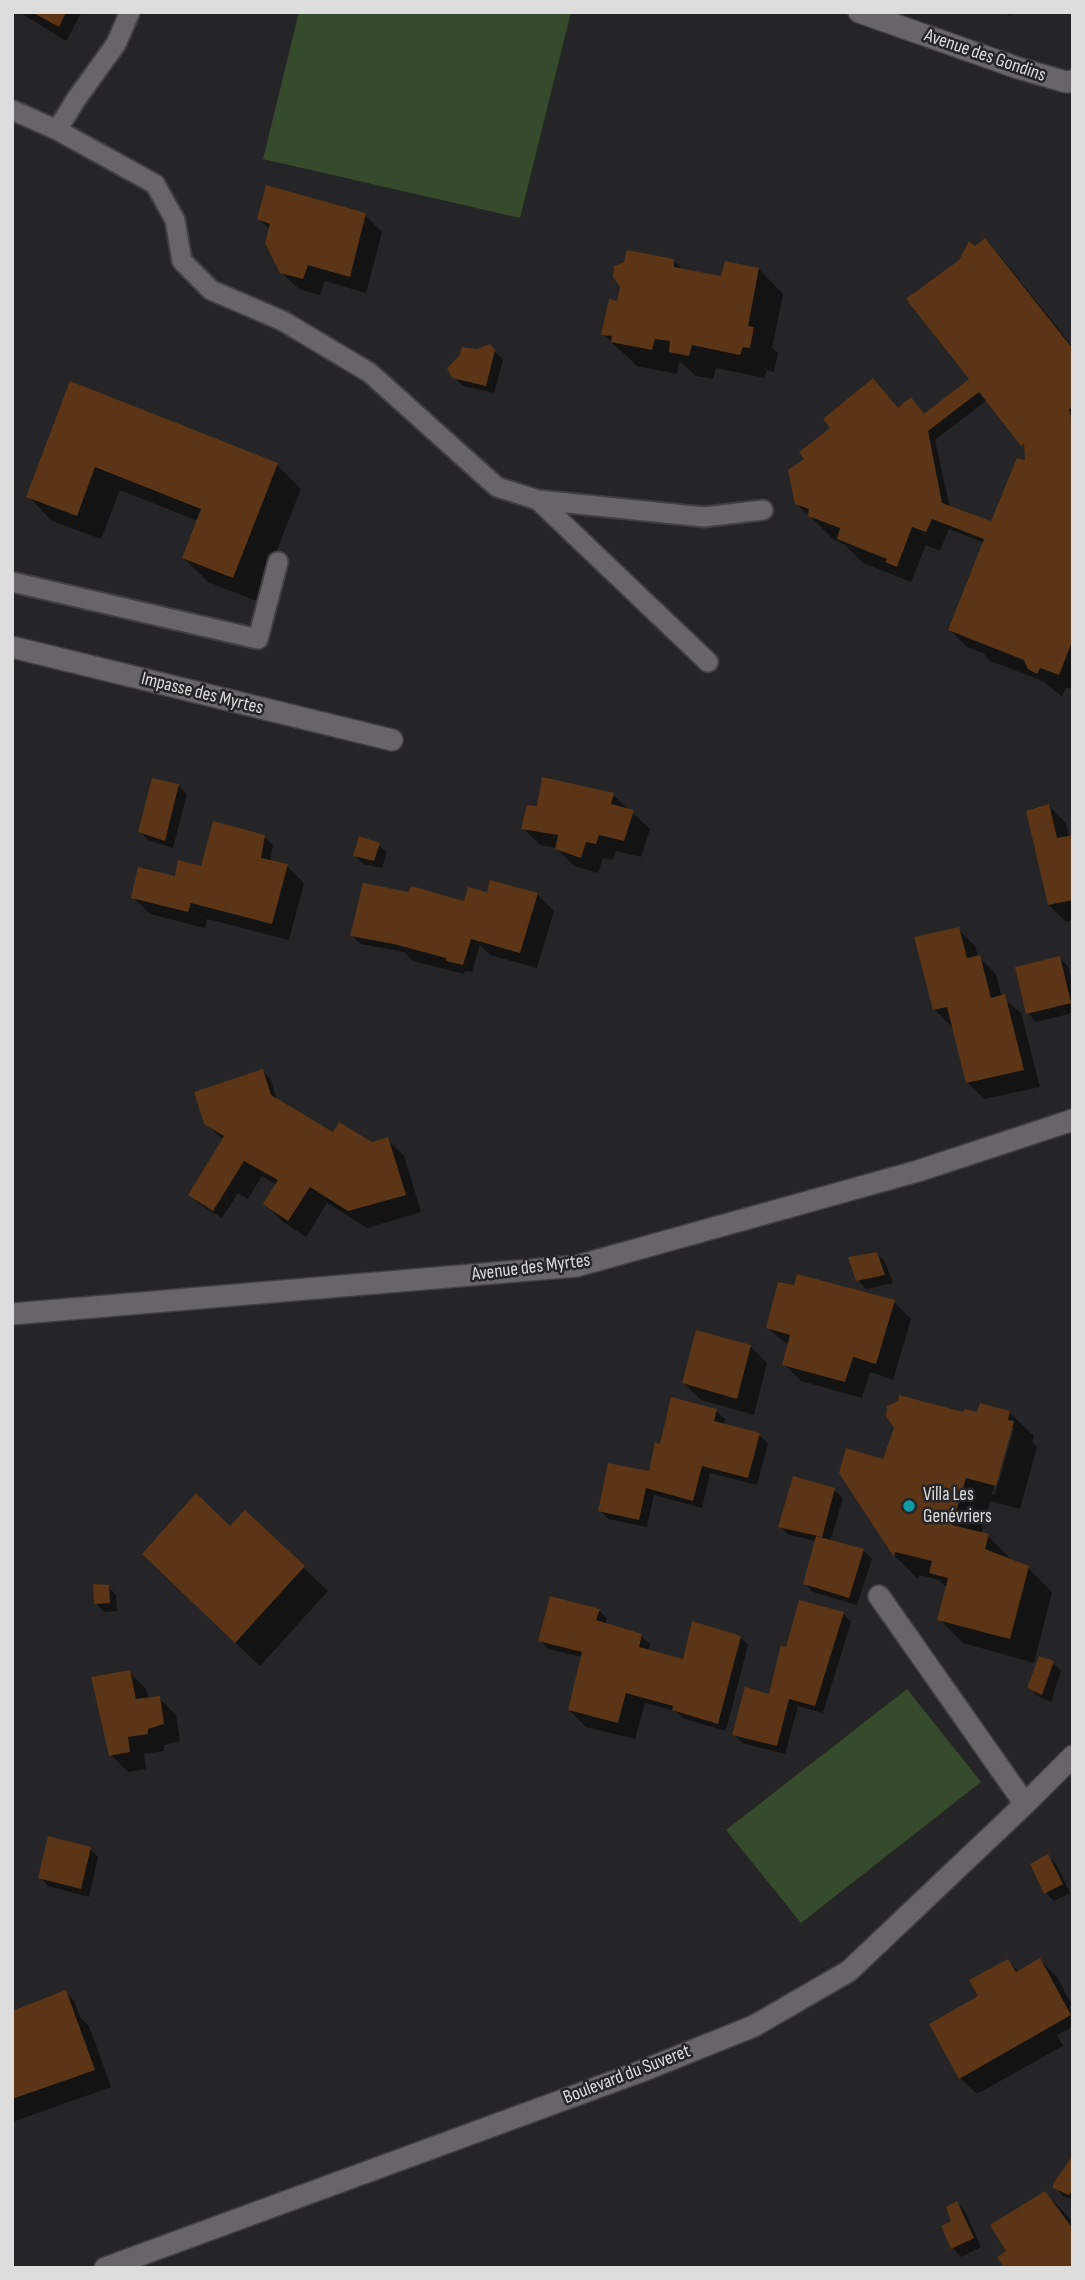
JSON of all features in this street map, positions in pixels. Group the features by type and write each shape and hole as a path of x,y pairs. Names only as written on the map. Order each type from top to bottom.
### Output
{"street":[{"name":"Avenue des Gondins","path":"859,12 1018,68 1066,82 1073,81"},
{"name":"Impasse des Myrtes","path":"12,647 392,740"},
{"name":"Avenue des Myrtes","path":"12,1314 577,1266 905,1175 1073,1121"},
{"path":"879,1596 1025,1804"},
{"name":"Boulevard du Suveret","path":"105,2268 629,2076 754,2026 849,1971 1073,1756"}],"lane":[{"path":"57,130 116,44 130,12"},
{"path":"12,110 57,130 155,184 175,220 182,261 211,290 283,321 370,373 497,487 538,500 704,517 763,510"},
{"path":"538,500 708,662"},
{"path":"12,582 258,639 278,562"}],"green space":[{"path":"299,12 571,12 520,218 263,159"},
{"path":"907,1689 981,1782 801,1923 726,1830"}],"building":[{"path":"32,12 66,12 59,27"},
{"path":"266,185 366,213 350,277 308,265 303,279 280,273 265,243 270,224 257,219"},
{"path":"985,238 1073,349 1073,408 1069,409 1073,426 1073,639 1059,675 1040,668 1037,674 1028,669 1024,660 948,630 984,539 932,519 926,532 912,527 897,567 885,562 887,559 837,539 840,528 808,516 809,509 795,504 788,470 804,459 799,452 830,428 823,419 873,378 898,408 911,397 924,414 969,379 906,299 959,260 969,241 975,246","holes":["979,392 1021,446 1024,444 1025,460 1017,458 991,521 942,503 928,431"]},
{"path":"627,250 674,259 674,267 721,276 725,261 759,268 748,326 754,327 750,348 743,347 740,355 692,345 689,356 669,352 670,341 655,339 652,350 611,342 612,336 601,335 609,299 617,301 620,287 613,277 614,266 624,262"},
{"path":"490,344 495,350 486,386 452,378 447,368 459,356 462,347 477,349"},
{"path":"70,381 278,463 233,578 182,558 201,509 95,467 77,516 26,497"},
{"path":"542,777 614,793 611,804 634,810 624,841 599,835 596,844 586,842 581,858 555,849 558,835 521,829 527,805 537,806"},
{"path":"152,778 179,784 165,841 138,832"},
{"path":"1049,804 1057,838 1073,835 1073,900 1048,905 1026,811"},
{"path":"213,821 265,835 261,858 288,864 272,924 191,903 188,912 131,898 138,867 175,876 178,860 201,866"},
{"path":"359,836 380,843 374,861 353,856"},
{"path":"490,880 538,893 520,953 471,939 463,965 394,944 350,936 363,883 409,892 411,886 464,901 468,887 487,892"},
{"path":"959,927 967,958 980,955 991,998 1005,994 1024,1070 966,1083 947,1007 933,1010 914,937"},
{"path":"1060,956 1071,1003 1026,1014 1015,967"},
{"path":"263,1069 271,1095 333,1132 339,1122 372,1142 388,1137 406,1195 348,1211 310,1187 288,1221 263,1204 278,1180 244,1161 213,1211 188,1195 224,1136 204,1124 194,1092"},
{"path":"877,1252 885,1275 856,1281 848,1257"},
{"path":"797,1274 895,1300 876,1364 853,1357 845,1382 782,1365 790,1335 766,1328 778,1282 794,1285"},
{"path":"696,1330 751,1345 737,1399 682,1383"},
{"name":"Villa Les Genévriers","path":"899,1395 963,1412 965,1409 977,1412 980,1403 1010,1411 1008,1420 1014,1421 996,1486 966,1478 952,1525 989,1534 985,1549 1029,1566 1010,1639 937,1620 948,1578 929,1573 932,1561 895,1552 894,1557 839,1473 846,1448 883,1459 894,1428 886,1416 887,1406 898,1401"},
{"path":"671,1397 717,1409 714,1421 760,1433 748,1478 702,1466 693,1501 646,1488 639,1520 598,1511 608,1463 649,1471 655,1442 660,1444"},
{"path":"793,1476 835,1488 822,1537 778,1527"},
{"path":"196,1493 230,1526 245,1510 305,1566 235,1643 142,1554"},
{"path":"816,1536 864,1549 849,1598 803,1584"},
{"path":"93,1584 109,1585 110,1603 94,1604"},
{"path":"550,1596 600,1609 596,1620 642,1634 639,1647 683,1659 692,1621 741,1636 718,1724 672,1710 673,1706 626,1693 618,1723 568,1710 582,1652 538,1641"},
{"path":"799,1600 844,1612 815,1706 789,1699 777,1746 732,1735 745,1687 769,1694 781,1645 786,1647"},
{"path":"1039,1656 1054,1661 1042,1695 1027,1688"},
{"path":"130,1670 136,1699 160,1696 164,1724 148,1729 148,1734 128,1737 130,1752 109,1756 91,1677"},
{"path":"48,1836 91,1847 81,1889 38,1878"},
{"path":"1048,1854 1063,1884 1044,1894 1030,1864"},
{"path":"1040,1958 1071,2015 959,2079 929,2024 978,1996 969,1980 1008,1959 1016,1972"},
{"path":"66,1990 95,2070 12,2099 12,2011"},
{"path":"1073,2155 1073,2189 1069,2195 1053,2188 1053,2184"},
{"path":"1045,2191 1073,2229 1073,2268 1004,2268 997,2257 1006,2251 990,2225"},
{"path":"957,2201 974,2238 951,2249 941,2226 951,2221 946,2207"}],"place":[{"name":"Villa Les Genévriers","path":"909,1506"}]}
